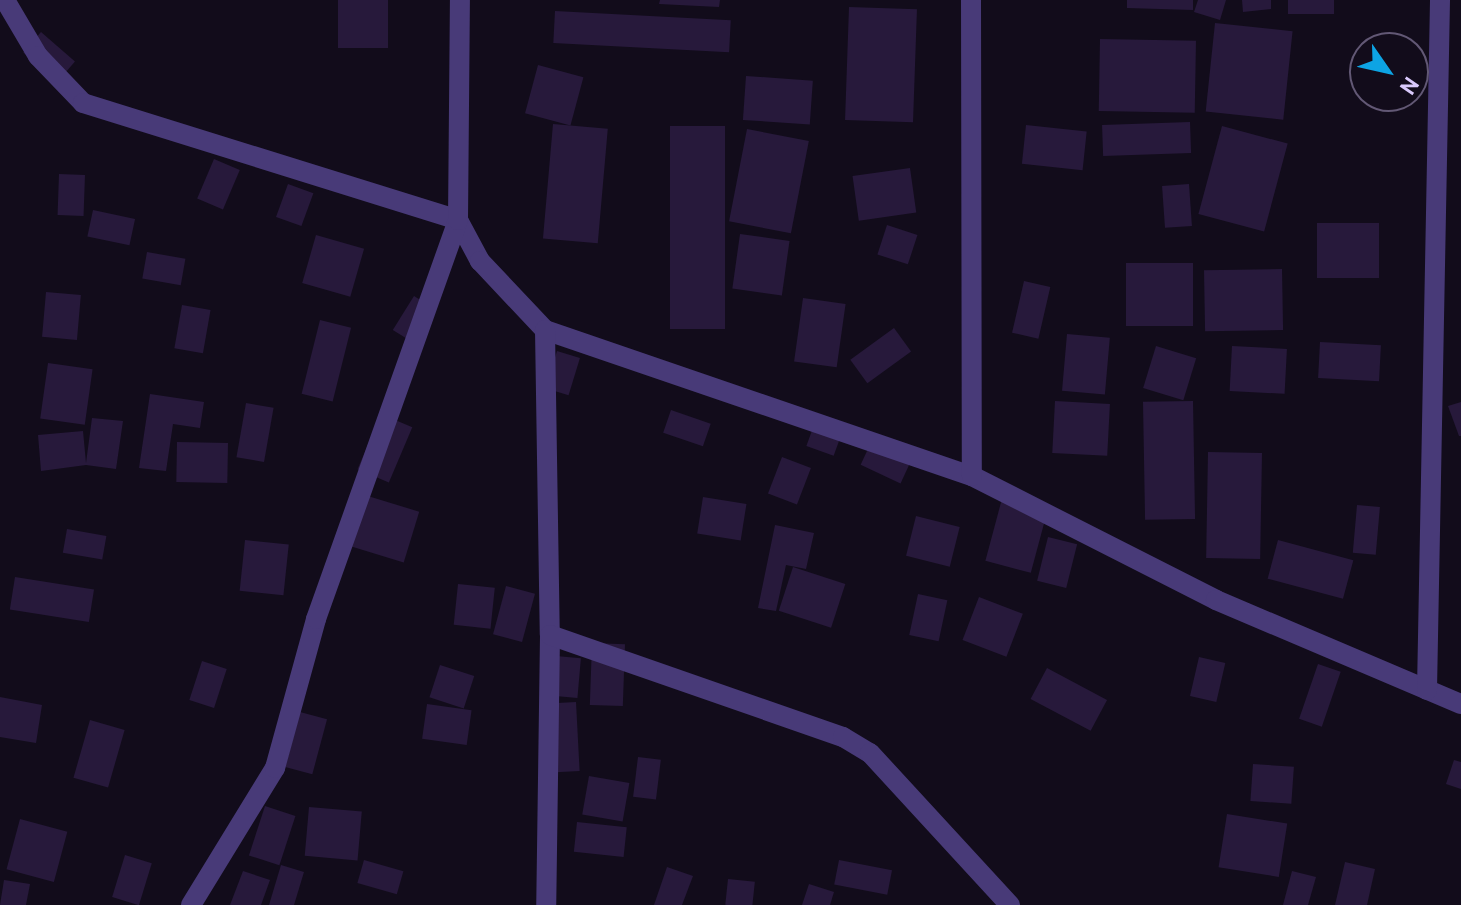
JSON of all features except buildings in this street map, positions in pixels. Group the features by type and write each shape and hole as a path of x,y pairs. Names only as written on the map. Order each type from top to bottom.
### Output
{"street":[{"path":"5,0 38,56 83,103 458,220 480,261 545,330 972,476 1216,600 1461,704"},
{"path":"191,905 275,768 316,619 458,220 460,0"},
{"path":"971,0 972,476"},
{"path":"1427,690 1440,0"},
{"path":"545,330 550,635 546,905"},
{"path":"550,635 843,737 870,753 1010,905"}]}
